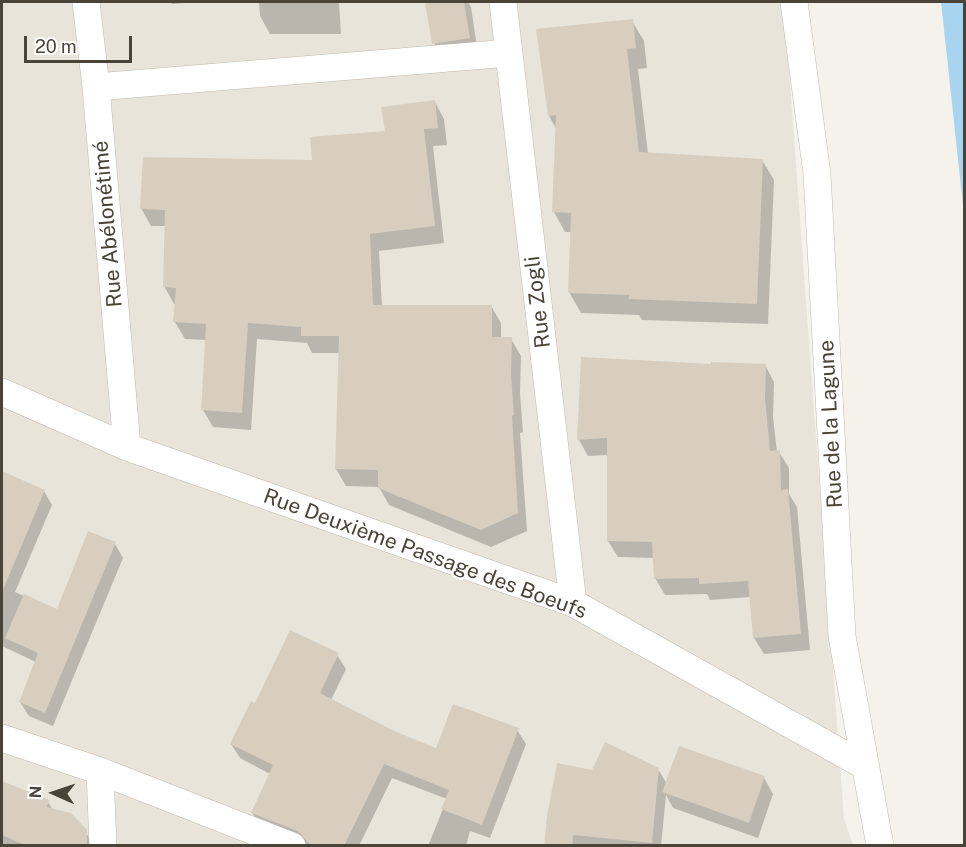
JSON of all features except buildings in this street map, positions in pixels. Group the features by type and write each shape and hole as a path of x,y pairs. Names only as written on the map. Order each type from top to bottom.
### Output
{"street":[{"name":"Rue Abélonétimé","path":"86,2 96,87 127,447"},
{"name":"Rue Zogli","path":"503,2 573,603"},
{"name":"Rue de la Lagune","path":"794,2 817,174 842,636 880,846"},
{"path":"96,87 509,53"},
{"name":"Rue Deuxième Passage des Boeufs","path":"2,392 127,447 573,603 865,766"},
{"path":"2,738 100,771 292,846"},
{"path":"100,771 103,846"}],"shaded area":[{"path":"2,2 784,2 844,819 853,845 2,846"}],"water":[{"path":"941,2 964,2 964,215 942,11"}]}
